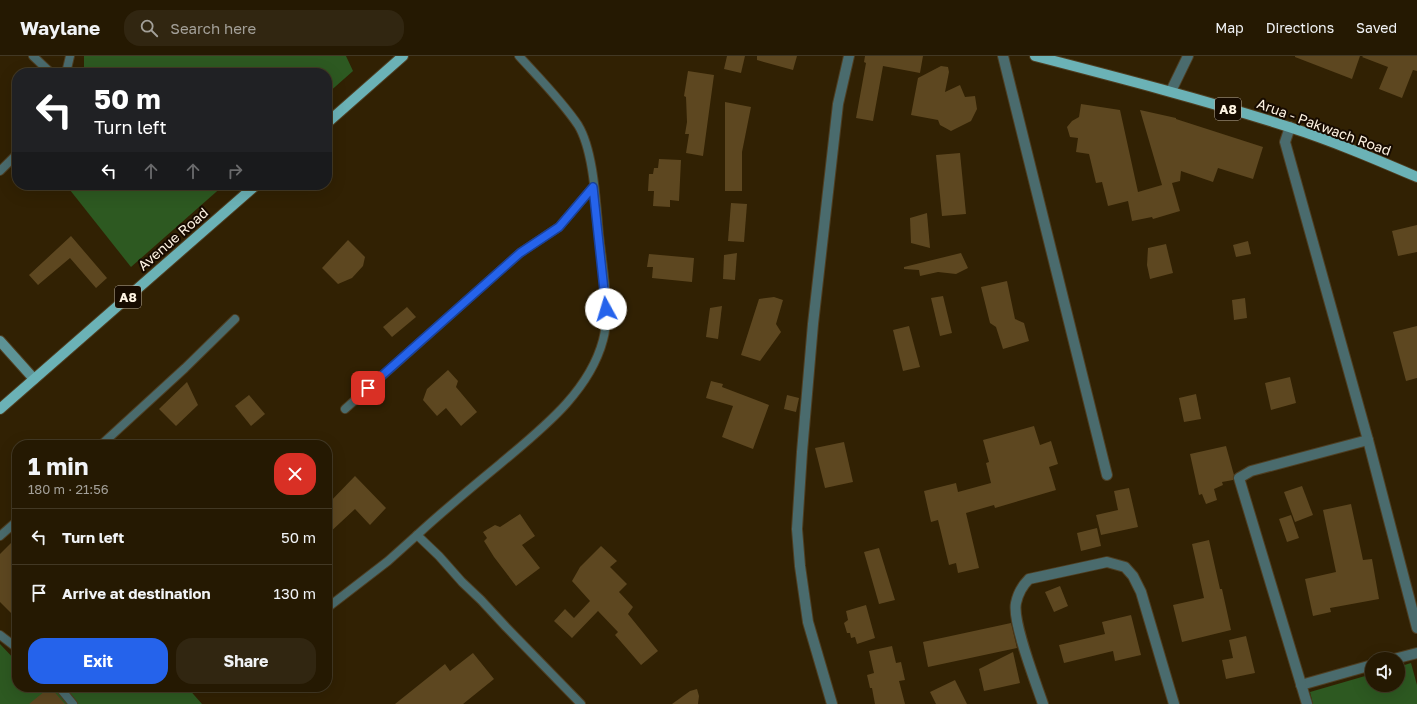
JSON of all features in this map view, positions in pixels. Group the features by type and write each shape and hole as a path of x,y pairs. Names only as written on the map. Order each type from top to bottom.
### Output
{"main road":[{"path":"332,119 403,56"},
{"name":"Arua - Pakwach Road","path":"1035,56 1171,91 1290,127 1417,177"},
{"name":"Avenue Road","path":"0,409 250,190"}],"street":[{"path":"832,704 808,622 800,566 797,530 814,316 838,104 849,56"},
{"path":"1003,56 1107,476"},
{"path":"1171,91 1188,56"},
{"path":"1290,127 1285,142 1368,440 1417,628"},
{"path":"0,341 34,379"},
{"path":"1307,704 1240,478 1251,471 1368,440"},
{"path":"1043,704 1019,628 1016,604 1022,586 1029,579 1106,562 1125,566 1136,581 1141,592 1174,704"},
{"path":"1405,656 1417,653"},
{"path":"1301,685 1365,667"}],"lane":[{"path":"33,56 46,68"},
{"path":"67,68 70,56"},
{"path":"332,604 388,561 539,430 565,404 582,383 595,364 604,339 606,309 588,151 578,126 554,95 519,56"},
{"path":"0,171 12,159"},
{"path":"345,409 520,253 559,227 593,187"},
{"path":"106,440 185,368 235,319"},
{"path":"0,536 12,525"},
{"path":"417,535 439,556 462,582 482,600 506,627 581,704"},
{"path":"0,635 12,644"},
{"path":"63,692 73,704"}],"green space":[{"path":"84,56 346,56 353,71 332,90 332,68 84,68"},
{"path":"70,190 218,190 131,267"},
{"path":"0,644 12,657 12,692 191,692 202,704 0,704"},
{"path":"1411,663 1417,685 1417,704 1313,704 1310,692 1365,676 1365,692 1405,692 1405,665"}],"building":[{"path":"727,56 745,56 741,73 724,69"},
{"path":"757,56 797,56 793,70 757,60"},
{"path":"865,56 923,56 920,73 883,66 873,121 856,118 866,63 864,62"},
{"path":"1295,56 1360,56 1352,79"},
{"path":"1417,56 1417,71 1413,70 1402,98 1379,89 1388,67 1362,57"},
{"path":"941,66 948,67 949,72 945,92 960,85 965,97 975,96 977,109 971,121 951,131 940,125 938,120 911,115 918,78"},
{"path":"688,71 714,75 703,156 686,153 689,134 685,134 687,122 686,97 684,96"},
{"path":"725,102 751,107 742,152 742,191 725,191"},
{"path":"1081,104 1120,110 1138,192 1162,185 1140,110 1176,118 1263,147 1253,179 1218,168 1213,182 1181,171 1180,181 1172,183 1180,211 1153,219 1152,217 1132,221 1128,201 1108,206 1102,182 1096,183 1089,154 1076,152 1078,138 1070,137 1067,127 1072,121 1079,117"},
{"path":"960,153 966,214 942,216 936,155"},
{"path":"659,159 681,160 679,201 670,200 670,207 653,206 654,191 648,191 649,174 653,174 654,168 658,168"},
{"path":"731,203 747,204 744,242 728,241"},
{"path":"927,213 930,248 911,243 910,218"},
{"path":"1417,225 1417,252 1398,256 1392,231"},
{"path":"71,236 107,278 96,288 70,258 38,285 29,275"},
{"path":"348,240 365,257 363,266 352,278 338,284 322,268"},
{"path":"1248,241 1251,254 1236,257 1233,245"},
{"path":"1166,244 1173,273 1150,279 1147,265 1148,248"},
{"path":"737,253 735,280 723,279 724,255"},
{"path":"961,253 968,268 956,274 938,272 920,276 919,270 904,269 904,267"},
{"path":"649,254 694,258 692,282 652,278 653,267 647,267"},
{"path":"1007,281 1015,319 1024,323 1029,341 1003,349 996,327 990,323 981,287"},
{"path":"943,296 952,333 940,336 931,298"},
{"path":"774,297 783,300 776,324 781,332 760,361 741,355 759,299"},
{"path":"1245,298 1247,318 1234,320 1232,300"},
{"path":"722,306 718,339 706,337 710,308"},
{"path":"407,307 416,317 392,337 383,327"},
{"path":"909,326 920,367 903,371 893,330"},
{"path":"1417,326 1417,378 1406,381 1393,332"},
{"path":"448,370 458,381 456,387 477,412 461,426 446,408 437,416 423,400 427,389"},
{"path":"1290,377 1296,403 1271,410 1265,383"},
{"path":"711,381 723,384 722,387 769,405 753,449 722,437 733,406 706,398"},
{"path":"187,382 198,405 176,426 159,409"},
{"path":"1196,394 1201,419 1184,422 1179,398"},
{"path":"249,395 265,414 251,426 235,406"},
{"path":"787,395 799,398 796,412 784,409"},
{"path":"1034,426 1040,445 1051,441 1058,464 1049,467 1056,490 995,508 994,505 966,513 979,568 958,573 956,563 949,565 938,520 931,522 924,491 956,483 958,492 991,483 986,463 989,462 983,440"},
{"path":"844,442 853,482 825,488 815,448"},
{"path":"1226,446 1234,475 1233,480 1222,482 1223,485 1214,489 1217,500 1206,504 1202,494 1199,495 1190,454"},
{"path":"355,476 386,508 370,525 355,509 332,530 332,500"},
{"path":"1302,486 1313,515 1295,522 1284,492"},
{"path":"1129,488 1138,527 1101,535 1096,515 1118,510 1114,491"},
{"path":"1351,504 1363,560 1372,559 1379,599 1330,608 1331,612 1313,616 1305,579 1336,572 1323,510"},
{"path":"520,514 535,536 522,545 540,568 516,586 484,541 487,538 483,532 495,525 500,527"},
{"path":"1291,515 1299,538 1287,542 1279,519"},
{"path":"1097,528 1101,546 1081,551 1077,533"},
{"path":"1209,540 1231,630 1182,642 1173,605 1204,598 1192,544"},
{"path":"12,542 12,614 0,602 0,554"},
{"path":"601,546 617,561 610,567 627,584 619,592 633,607 628,614 658,651 641,665 615,635 618,632 598,611 572,638 554,621 565,609 574,618 590,601 572,581 580,567"},
{"path":"879,548 895,600 879,604 864,552"},
{"path":"1060,586 1068,606 1054,612 1045,592"},
{"path":"866,605 875,638 857,644 855,637 851,638 850,633 847,633 844,623 848,620 846,611"},
{"path":"1131,615 1141,655 1115,661 1113,651 1064,663 1059,645 1105,634 1102,622"},
{"path":"1011,623 1017,648 928,667 923,642"},
{"path":"1246,636 1255,673 1226,679 1222,660 1233,658 1229,640"},
{"path":"892,646 896,663 901,662 905,680 899,681 905,704 875,704 872,688 870,688 867,675 874,673 869,651"},
{"path":"1013,652 1020,683 984,691 979,669"},
{"path":"473,653 494,679 463,704 395,704 445,664 450,671"},
{"path":"955,680 967,704 936,704 930,692"},
{"path":"697,689 699,696 698,704 672,704 690,691"},
{"path":"44,692 54,692 65,704 29,704"}],"route":[{"path":"368,388 520,253 559,227 593,187 606,309"}]}
